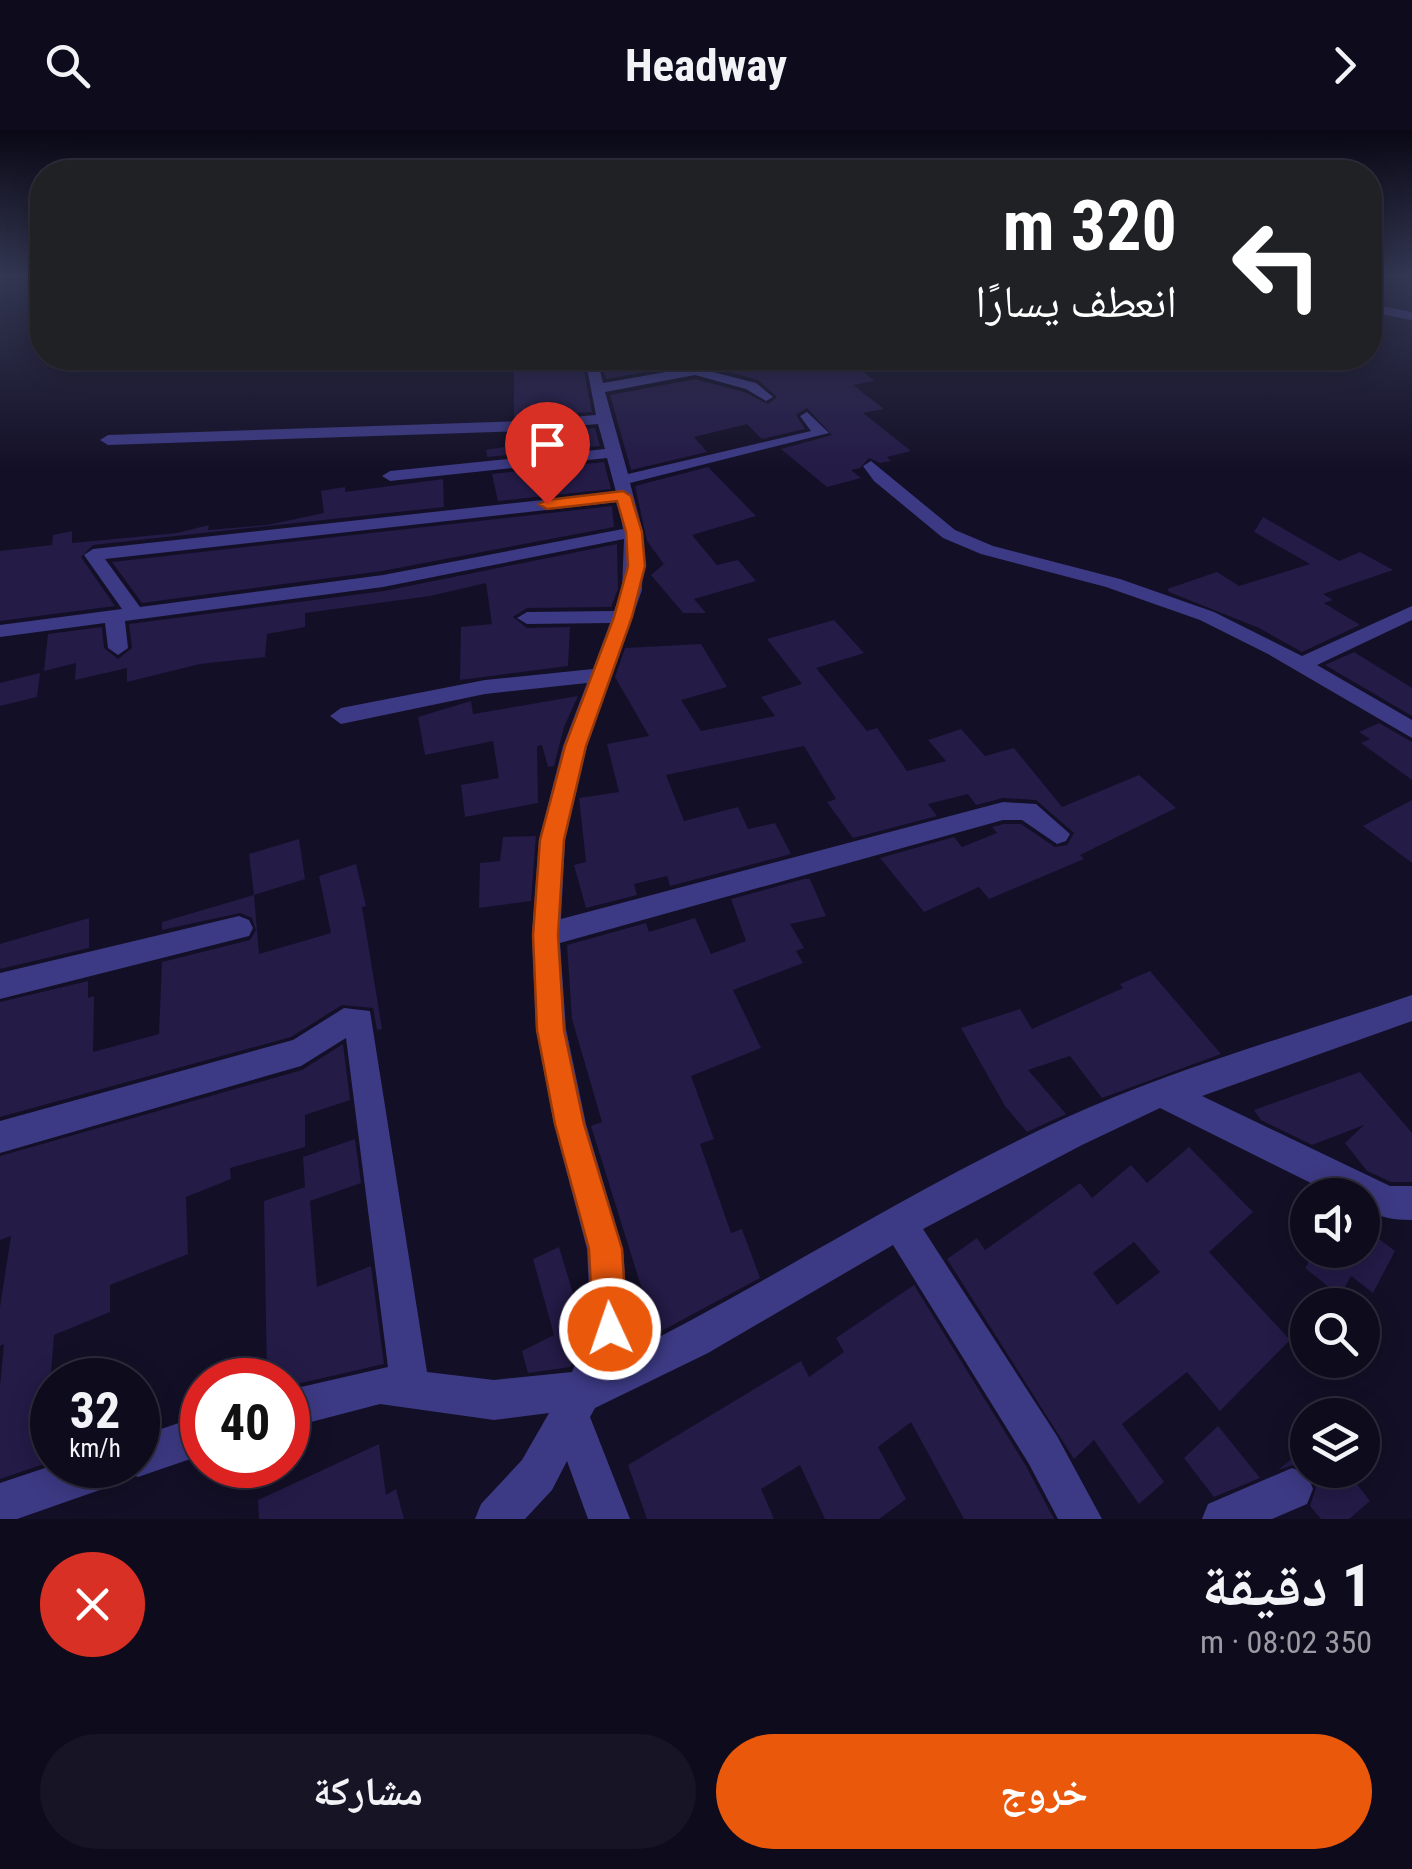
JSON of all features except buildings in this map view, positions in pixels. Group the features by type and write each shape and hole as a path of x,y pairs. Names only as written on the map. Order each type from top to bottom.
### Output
{"street":[{"path":"496,1519 537,1476 610,1329 606,1249 570,1124 551,1030 546,935 552,840 575,746 623,617 637,566 634,532 593,370"},
{"path":"596,389 700,370"},
{"path":"694,371 750,386 766,397"},
{"path":"118,648 125,615 93,555 621,489 822,433 807,416"},
{"path":"108,440 604,420"},
{"path":"390,476 612,453"},
{"path":"871,466 880,478 950,534 987,550 1113,583 1207,616 1301,664 1412,730"},
{"path":"0,631 384,581 634,532"},
{"path":"1301,664 1412,612"},
{"path":"527,618 623,617"},
{"path":"341,716 485,687 600,676"},
{"path":"546,935 1002,811 1027,812 1057,834"},
{"path":"0,986 239,928"},
{"path":"310,1404 380,1386 494,1400 576,1404 899,1223 1070,1133 1160,1092 1216,1078 1412,1008"},
{"path":"0,1137 302,1052 344,1022 360,1021 410,1389"},
{"path":"1160,1092 1388,1202 1412,1204"},
{"path":"899,1223 1043,1450 1081,1519"},
{"path":"576,1404 609,1519"},
{"path":"0,1504 47,1488"},
{"path":"1222,1519 1292,1488"}],"route":[{"path":"547,504 623,496 634,532 637,566 623,617 575,746 552,840 546,935 551,1030 570,1124 606,1249 610,1329"}]}
